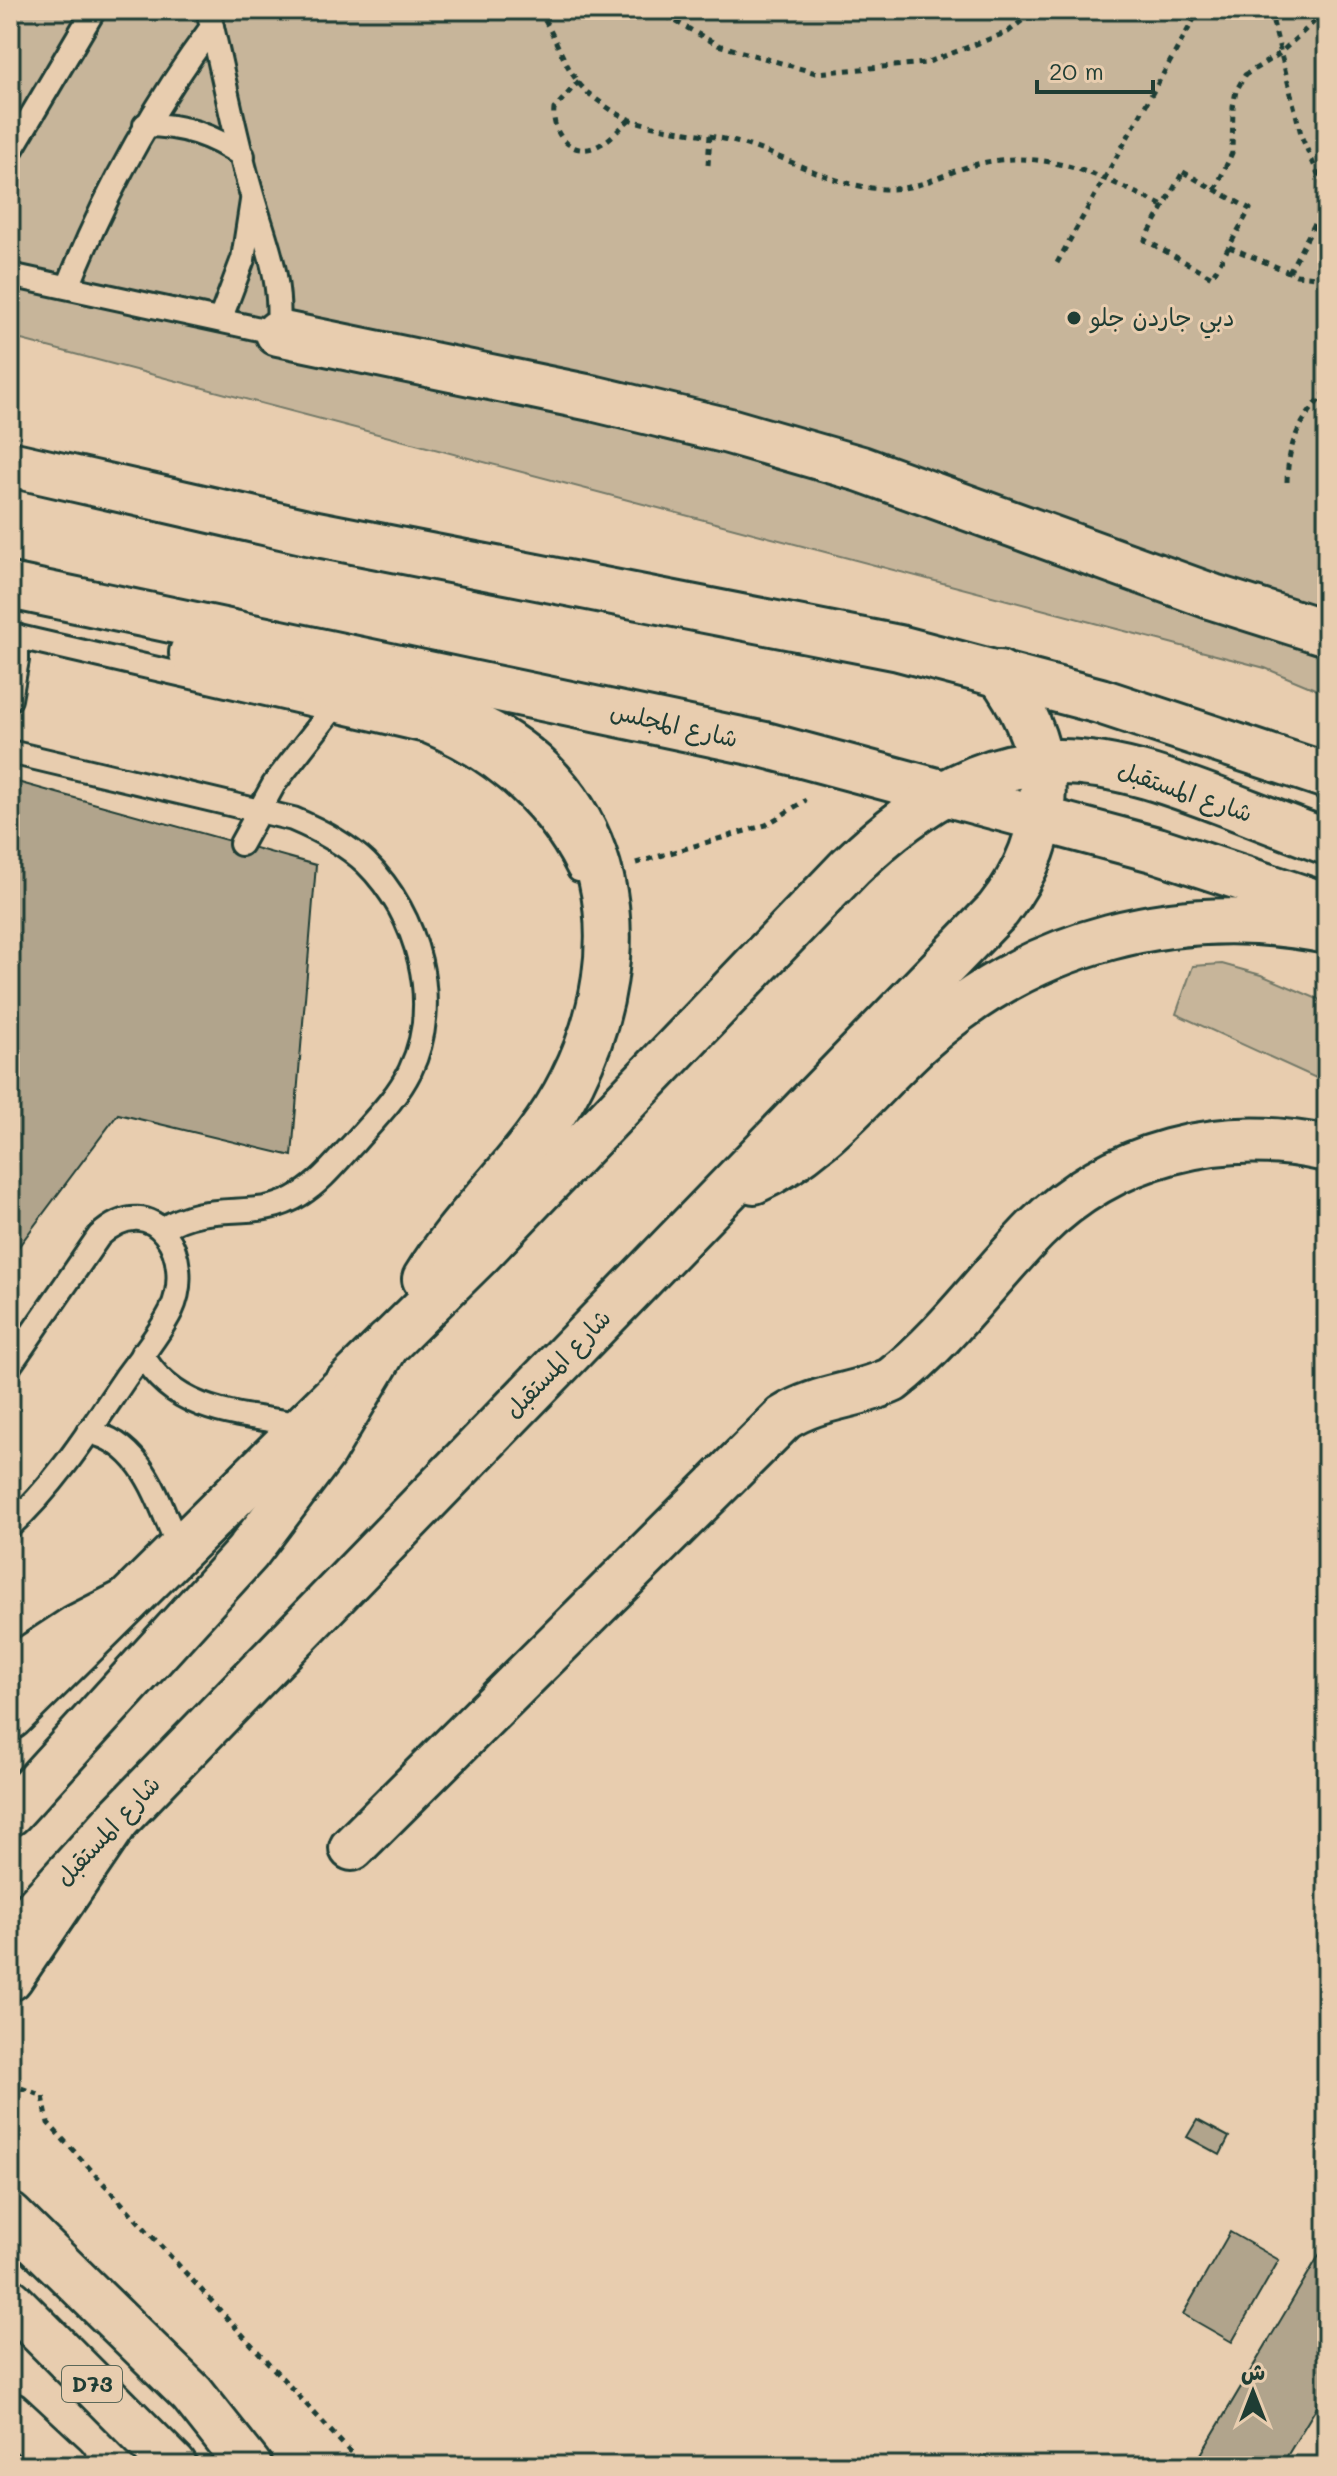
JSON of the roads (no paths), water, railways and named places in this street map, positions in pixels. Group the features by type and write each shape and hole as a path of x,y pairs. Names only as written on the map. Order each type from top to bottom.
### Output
{"main road":[{"path":"278,333 596,399 729,431 861,469 1213,597 1327,633"},
{"path":"10,464 312,533 798,626 999,673 1177,725 1327,776"},
{"path":"10,586 103,631 418,706 472,725 522,755 544,775 579,822 601,875 607,900 610,950 601,1004 586,1051 557,1109 519,1162 452,1239 323,1452 247,1553 10,1813"},
{"name":"شارع المجلس","path":"10,586 765,745 1041,818 1262,882 1327,906"},
{"name":"شارع المستقبل","path":"10,1938 117,1820 998,910 1026,868 1041,818 1040,761 1032,729 1018,699 999,673"},
{"name":"شارع المستقبل","path":"10,1717 481,1252 851,866 901,824 946,793 986,773 1040,761 1102,763 1131,770 1327,842"},
{"path":"725,1191 752,1182 801,1156 951,1014 1020,970 1058,953 1097,939 1175,923 1254,921 1327,931"},
{"path":"352,1848 784,1418 819,1400 875,1388 892,1380 1035,1230 1085,1189 1142,1160 1204,1143 1268,1139 1327,1149"},
{"path":"10,1671 77,1627 126,1602"},
{"path":"10,1978 117,1820"},
{"path":"10,2216 192,2394 249,2466"},
{"name":"D73","path":"10,2301 174,2466"},
{"path":"10,2415 65,2466"}],"lane":[{"path":"10,152 94,10"},
{"path":"68,287 109,191 210,18"},
{"path":"10,275 278,333 277,271 252,196 210,18"},
{"path":"145,125 166,125 207,134 243,156"},
{"path":"220,320 243,259 252,196"},
{"path":"10,699 17,660 13,636 331,711 399,723 453,742 497,769 544,814 573,858 594,911 600,941 601,1004"},
{"path":"241,844 291,759 331,711"},
{"path":"10,752 258,811 319,830 365,862 383,882 405,919 418,958 424,986 421,1043 397,1095 306,1191 270,1208 190,1214 162,1229"},
{"path":"10,1365 90,1248 109,1227 136,1219 162,1229 177,1254 176,1297 166,1320 57,1477 10,1526"},
{"path":"142,1354 162,1382 190,1402 225,1412 306,1425"},
{"path":"88,1432 115,1440 137,1458 180,1550"}],"place":[{"name":"دبي جاردن جلو","path":"1074,318"}]}
